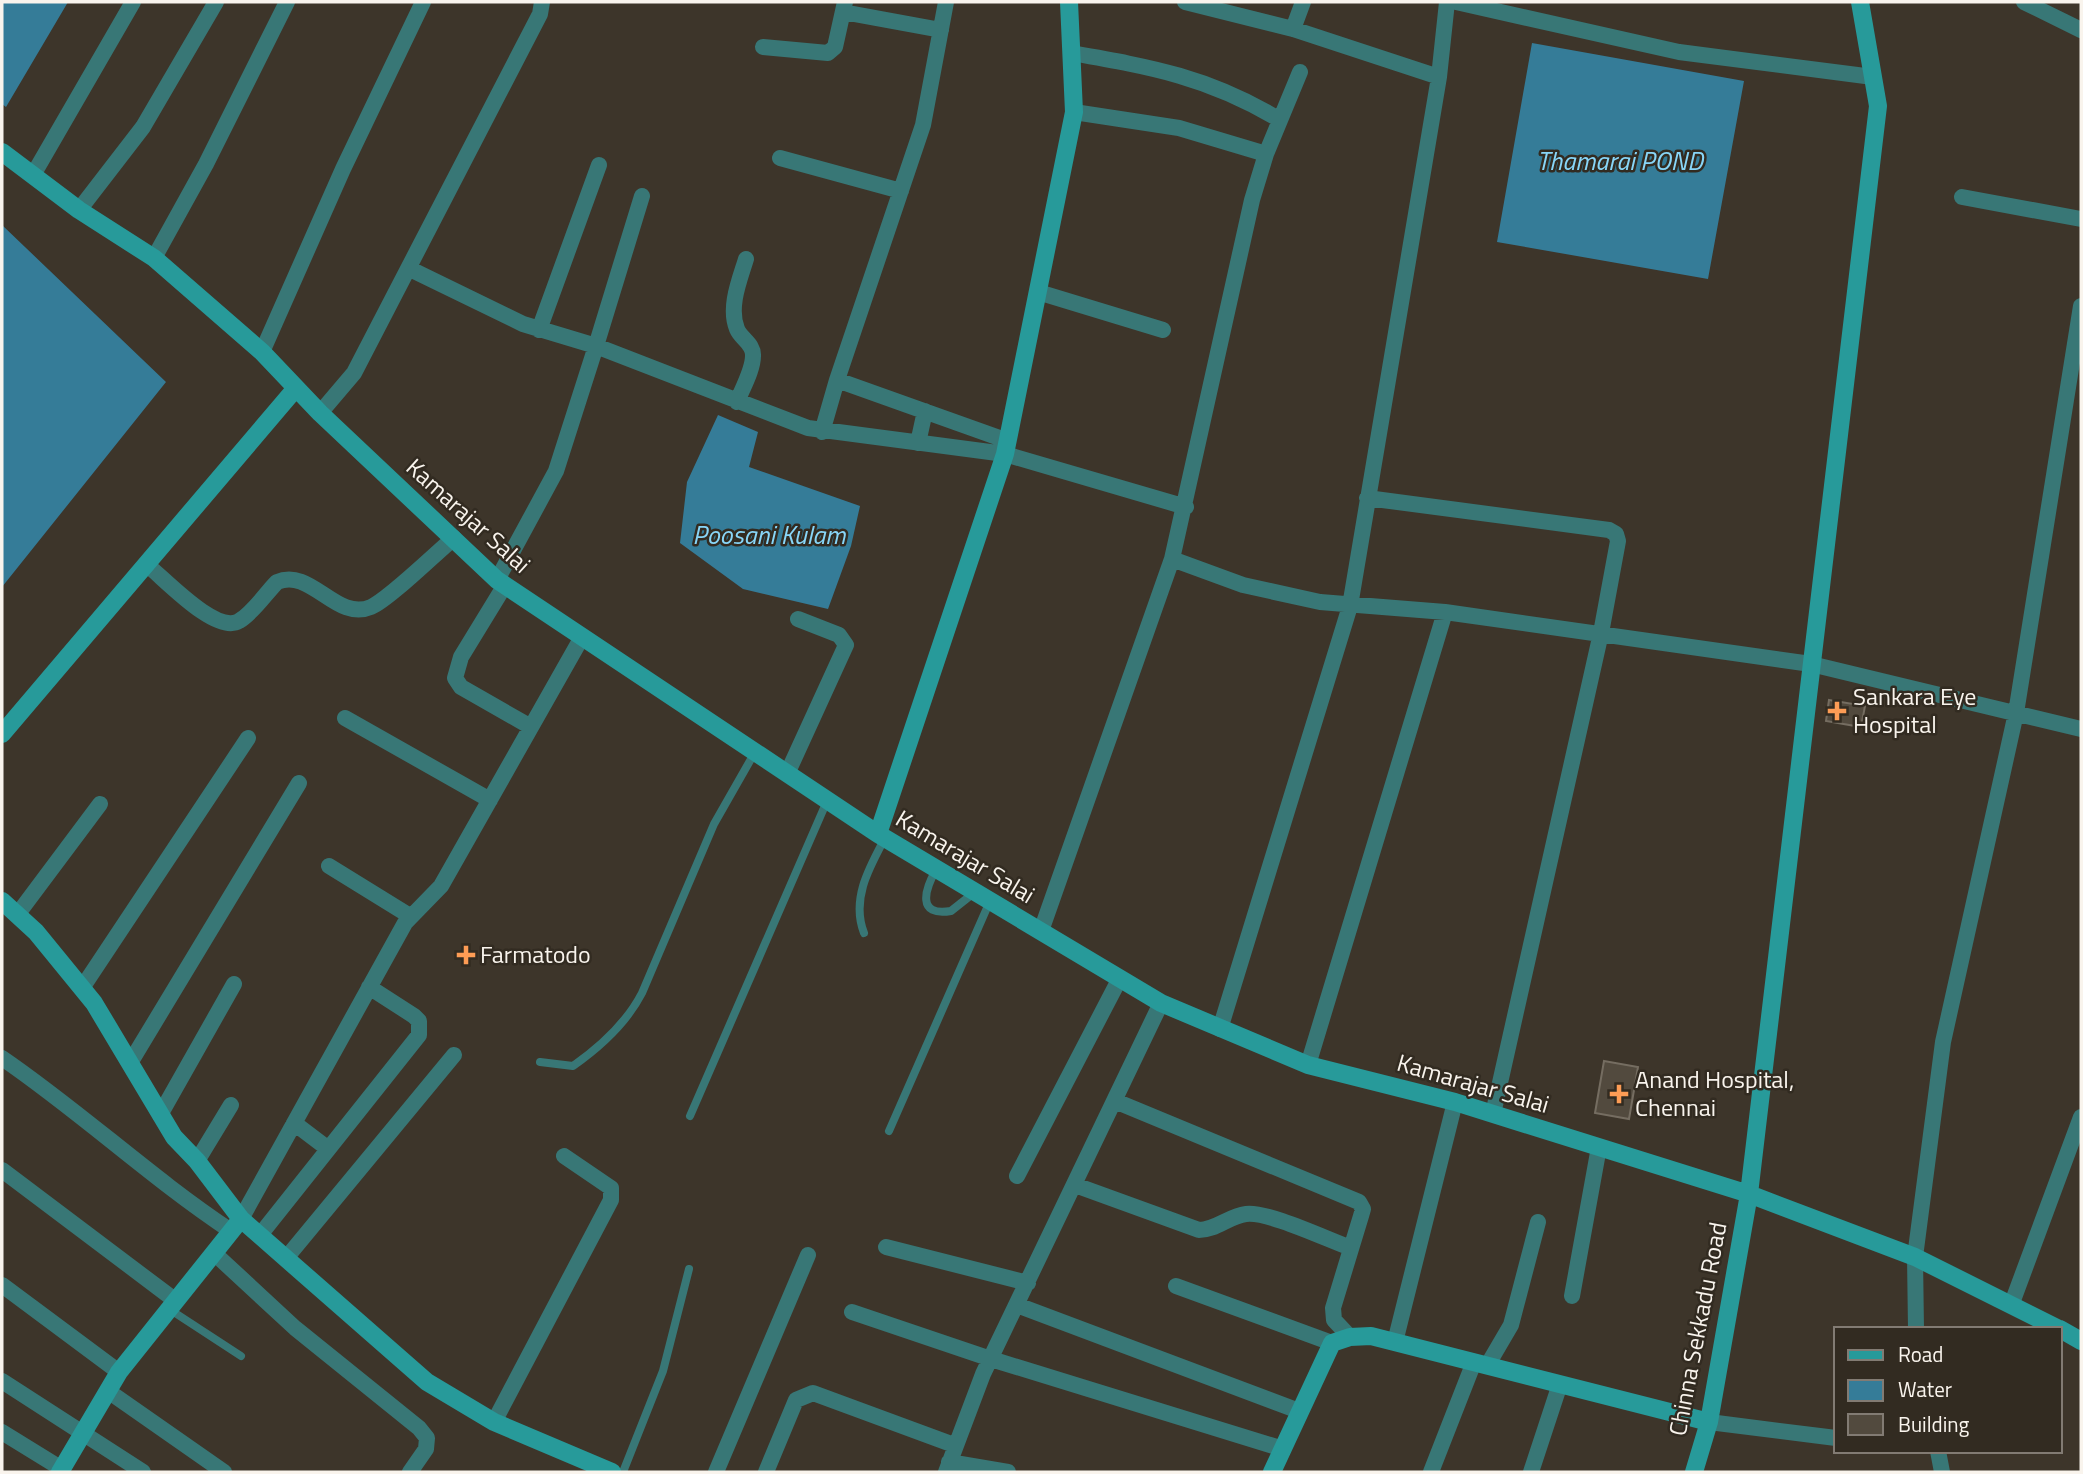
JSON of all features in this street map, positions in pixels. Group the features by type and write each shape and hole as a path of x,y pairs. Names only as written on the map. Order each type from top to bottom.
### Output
{"street":[{"path":"33,175 133,2"},
{"path":"79,210 143,127 216,2"},
{"path":"154,258 206,164 287,2"},
{"path":"262,352 343,169 423,2"},
{"path":"320,413 354,373 410,269 481,123 540,14 541,2"},
{"path":"822,432 923,125 946,2"},
{"path":"881,836 1007,447 1074,112 1069,2"},
{"path":"1185,2 1293,29 1439,77"},
{"path":"1293,29 1303,2"},
{"path":"1220,1029 1350,606 1439,77 1447,2"},
{"path":"1456,2 1679,52 1873,77"},
{"name":"Chinna Sekkadu Road","path":"1693,1472 1709,1422 1749,1194 1878,106 1860,2"},
{"path":"2024,2 2081,30"},
{"path":"763,47 828,53 835,47 844,7 941,30"},
{"path":"1071,53 1147,66 1201,81 1241,96 1280,120"},
{"path":"1041,931 1172,559 1186,507 1252,200 1266,154 1300,72"},
{"path":"1074,112 1179,128 1266,154"},
{"name":"Kamarajar Salai","path":"2,152 79,210 154,258 262,352 320,413 501,582 881,836 1161,1003 1308,1065 1455,1102 1749,1194 1915,1257 2056,1327"},
{"path":"780,158 901,191"},
{"path":"539,330 598,165"},
{"path":"531,727 461,687 454,678 461,657 556,471 642,196"},
{"path":"1962,197 2081,219"},
{"path":"737,402 754,358 752,347 737,331 734,319 737,290 746,258"},
{"path":"410,269 539,330 596,346 737,402 822,432 918,443 1007,447"},
{"path":"1038,292 1163,330"},
{"path":"1916,1327 1915,1257 1943,1042 2016,713 2081,310"},
{"path":"837,380 925,411 1007,447 1186,507"},
{"path":"2,734 296,388"},
{"path":"918,443 925,411"},
{"path":"1367,498 1609,530 1616,534 1618,541 1601,633 1493,1114"},
{"path":"146,564 208,616 229,623 239,621 277,582 285,579 301,581 352,609 372,607 454,538"},
{"path":"1172,559 1243,585 1350,606 1445,612 1811,664 2081,729"},
{"path":"1308,1065 1445,612"},
{"path":"787,774 846,645 839,635 798,619"},
{"path":"2,1432 61,1471 119,1372 236,1225 410,916 436,894 582,637"},
{"path":"345,718 490,800"},
{"path":"82,988 248,738"},
{"path":"130,1063 299,783"},
{"path":"17,915 100,804"},
{"path":"329,866 410,916"},
{"path":"2,901 36,932 82,988 174,1137 197,1161 236,1225"},
{"path":"1017,1176 1120,978"},
{"path":"160,1115 234,984"},
{"path":"260,1235 419,1035 419,1021 414,1016 369,987"},
{"path":"1007,1472 948,1467 954,1445 991,1359 1161,1003"},
{"path":"287,1257 454,1055"},
{"path":"2,1058 41,1085 136,1164 236,1225 260,1235 427,1382 494,1422 612,1472"},
{"path":"1115,1101 1359,1202 1363,1209 1333,1308 1334,1320 1350,1337"},
{"path":"1395,1342 1455,1102"},
{"path":"197,1161 231,1105"},
{"path":"2011,1303 2081,1116"},
{"path":"294,1123 327,1148"},
{"path":"1572,1296 1599,1147"},
{"path":"494,1422 611,1200 611,1188 607,1184 564,1156"},
{"path":"2,1170 173,1305"},
{"path":"1075,1185 1187,1227 1208,1230 1233,1217 1259,1214 1351,1248"},
{"path":"1431,1472 1480,1364 1511,1325 1538,1222"},
{"path":"886,1247 1028,1283"},
{"path":"214,1253 295,1328 419,1428 427,1438 426,1449 410,1472"},
{"path":"716,1472 808,1255"},
{"path":"2,1285 119,1372"},
{"path":"1176,1286 1332,1343 1350,1337 1371,1336 1709,1422 1834,1438"},
{"path":"1017,1305 1299,1411"},
{"path":"852,1312 991,1359 1283,1448"},
{"name":"Kamarajar Salai","path":"2062,1330 2081,1341"},
{"path":"1272,1472 1332,1343"},
{"path":"2,1381 143,1472"},
{"path":"1531,1472 1560,1384"},
{"path":"108,1391 224,1472"},
{"path":"766,1472 796,1400 813,1393 954,1445"},
{"path":"1938,1453 1942,1472"}],"lane":[{"path":"540,1062 573,1066 595,1051 626,1019 642,993 714,824 755,752"},
{"path":"690,1116 827,800"},
{"path":"864,933 859,921 863,882 881,836"},
{"path":"936,869 924,897 932,908 951,911 982,896"},
{"path":"889,1131 982,896"},
{"path":"623,1472 663,1371 689,1269"},
{"path":"173,1305 241,1356"}],"water":[{"path":"2,2 68,2 6,107 2,104"},
{"name":"Thamarai POND","path":"1532,43 1744,81 1708,279 1497,242"},
{"path":"2,225 166,382 2,587"},
{"name":"Poosani Kulam","path":"718,415 758,432 749,467 860,506 851,546 828,609 743,589 680,543 687,482"}],"building":[{"path":"1829,700 1865,706 1861,727 1826,721"},
{"path":"1604,1061 1638,1067 1629,1119 1595,1113"}],"place":[{"name":"Sankara Eye Hospital","path":"1837,711"},
{"name":"Farmatodo","path":"466,955"},
{"name":"Anand Hospital, Chennai","path":"1619,1094"}]}
